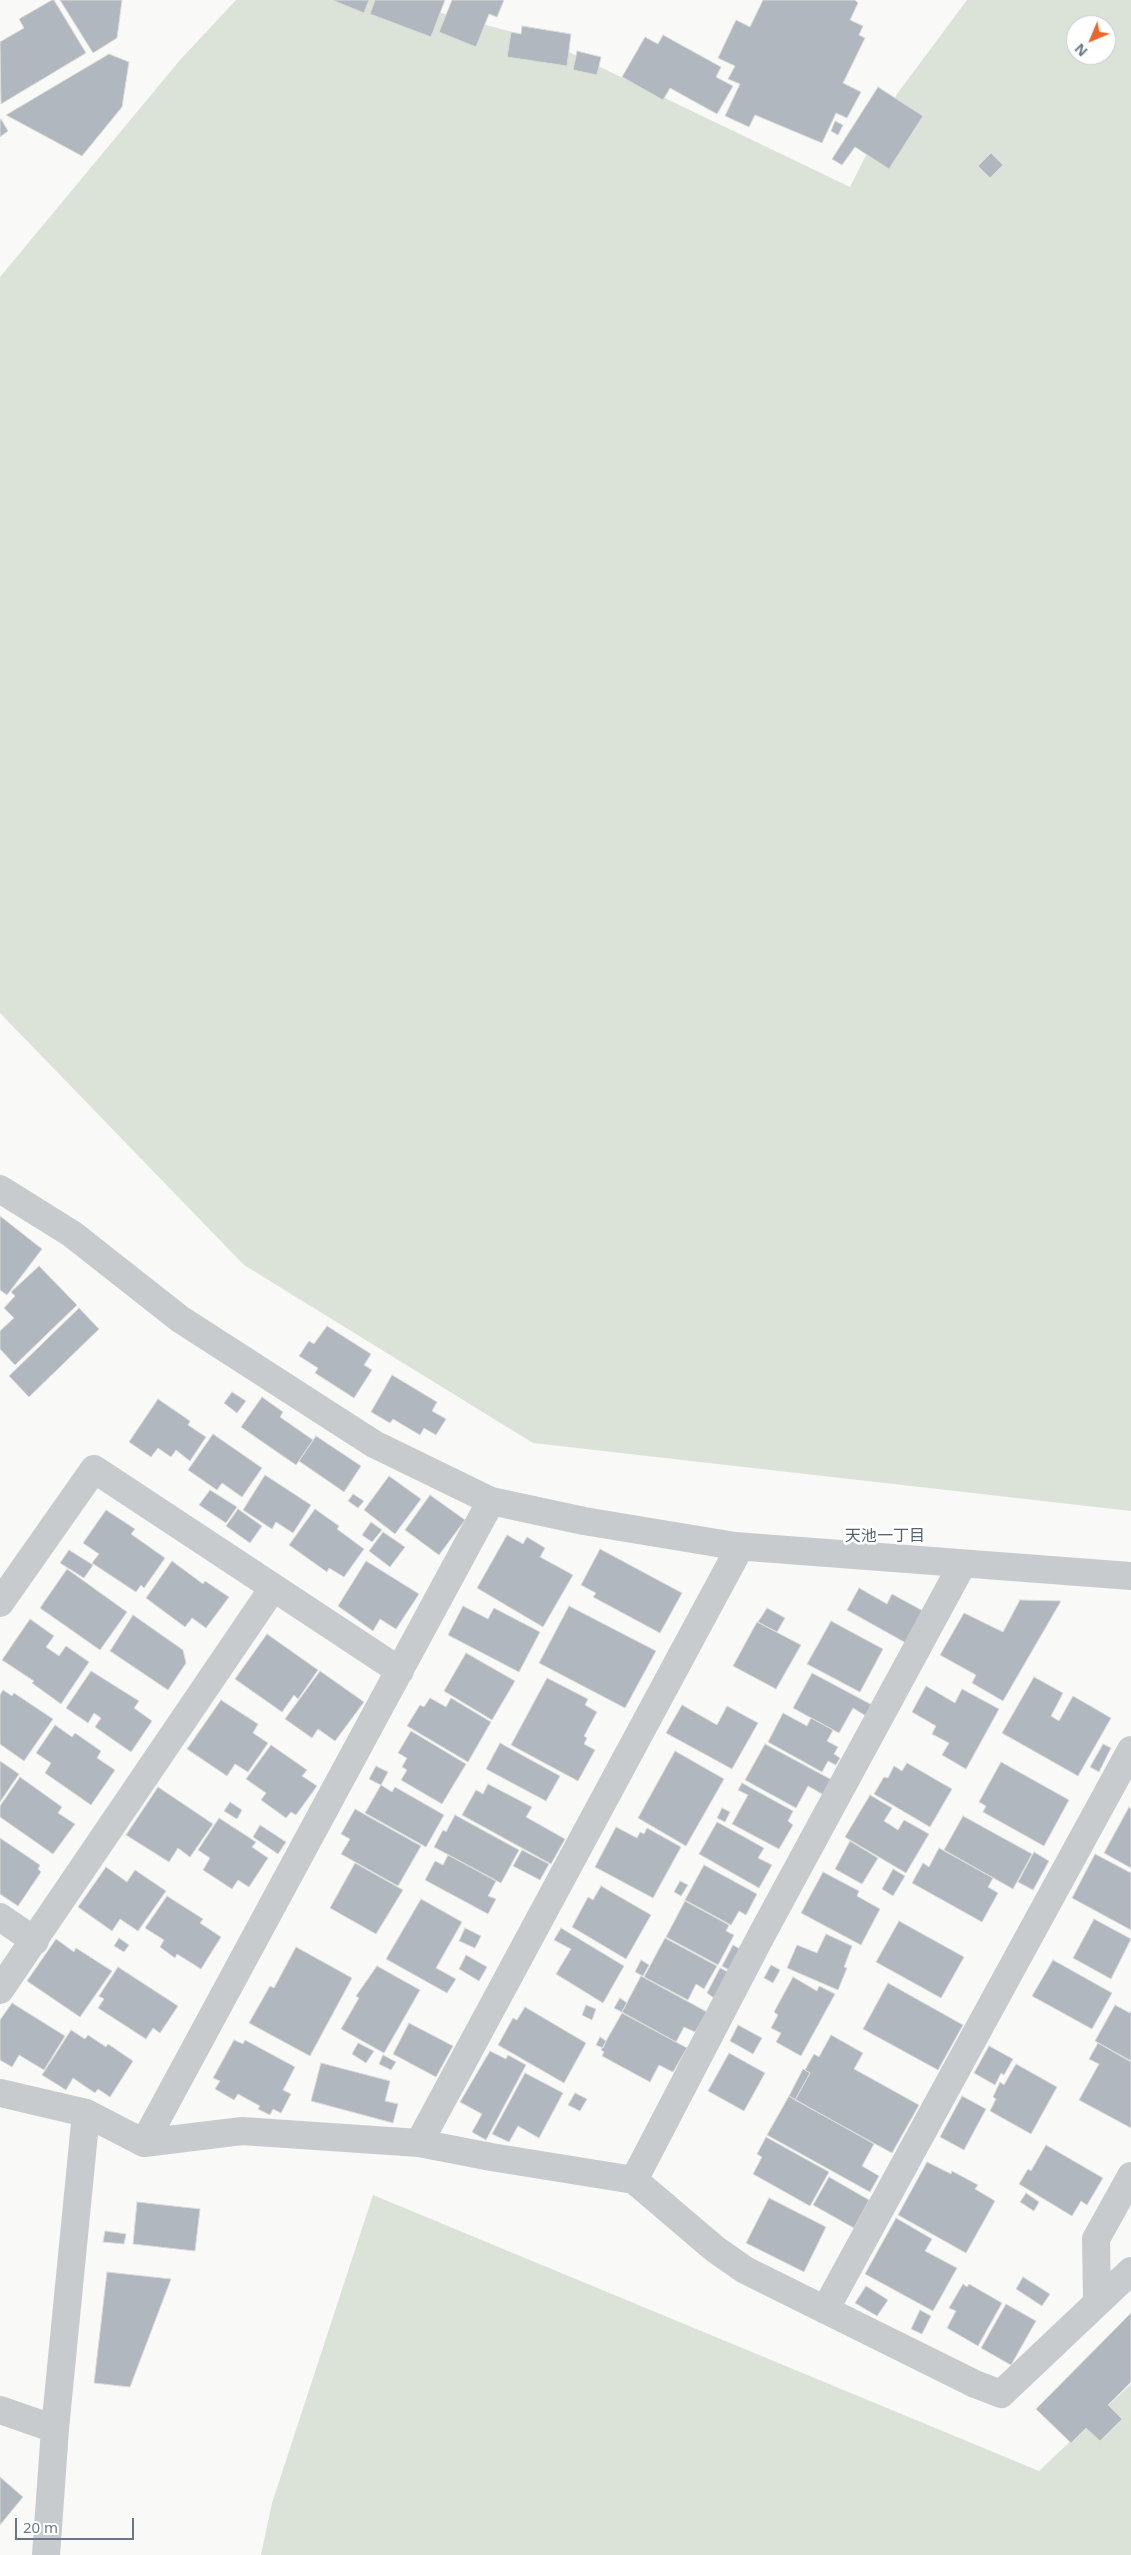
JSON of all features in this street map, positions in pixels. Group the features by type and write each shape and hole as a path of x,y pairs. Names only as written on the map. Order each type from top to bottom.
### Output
{"street":[{"path":"0,1189 72,1234 180,1319 374,1444 491,1501 584,1521 740,1547 962,1565 1131,1576"},
{"path":"0,1603 94,1468 400,1671"},
{"path":"144,2143 491,1501"},
{"path":"419,2142 740,1547"},
{"path":"634,2180 762,1936 962,1565"},
{"path":"0,1990 273,1588"},
{"path":"825,2310 1131,1750"},
{"path":"0,1917 35,1941"},
{"path":"0,2093 86,2113 144,2143 242,2131 419,2142 490,2157 634,2180 715,2249 745,2270 975,2384 1001,2394 1097,2301 1131,2271"},
{"path":"46,2555 55,2429 86,2113"},
{"path":"1097,2301 1096,2238 1131,2176"},
{"path":"0,2410 55,2429"}],"shaded area":[{"path":"236,0 392,0 546,41 850,187 897,94 967,0 1131,0 1131,1511 533,1443 244,1265 0,1013 0,277 180,60"},
{"path":"373,2195 1039,2471 1131,2384 1131,2555 261,2555 272,2503"}],"building":[{"path":"54,0 86,53 1,104 0,42 24,28 19,19"},
{"path":"60,0 122,0 117,38 93,53"},
{"path":"332,0 369,0 364,13"},
{"path":"375,0 445,0 431,37 370,14"},
{"path":"452,0 504,0 497,17 489,14 476,47 439,32"},
{"path":"763,0 855,0 858,3 850,20 863,26 859,35 865,38 843,83 861,92 847,118 836,113 822,143 755,115 749,127 725,116 740,84 728,79 735,66 718,58 736,20 750,27"},
{"path":"522,26 571,34 567,66 507,57 511,32 521,34"},
{"path":"663,35 721,67 716,77 733,86 717,114 670,88 663,100 622,77 645,37 658,44"},
{"path":"577,51 601,57 597,75 573,70"},
{"path":"109,54 129,62 122,107 82,156 6,115"},
{"path":"878,87 923,116 889,169 855,147 842,165 832,159"},
{"path":"0,120 8,131 0,137"},
{"path":"835,121 843,125 838,135 831,131"},
{"path":"991,153 1003,165 990,178 978,166"},
{"path":"0,1216 42,1249 7,1295 0,1290"},
{"path":"39,1266 77,1305 15,1365 0,1349 0,1331 14,1318 4,1308 15,1296 11,1292"},
{"path":"79,1308 99,1329 29,1397 9,1376"},
{"path":"327,1326 371,1354 364,1365 372,1370 354,1398 315,1373 318,1368 299,1356 309,1341 314,1344"},
{"path":"392,1375 437,1402 432,1411 446,1419 436,1435 424,1428 420,1435 393,1419 390,1423 371,1412"},
{"path":"232,1392 246,1401 237,1413 224,1403"},
{"path":"262,1397 283,1412 280,1417 313,1440 296,1465 241,1427"},
{"path":"158,1399 190,1421 188,1425 206,1437 190,1461 176,1450 171,1457 158,1448 151,1457 129,1442"},
{"path":"213,1434 262,1468 242,1497 222,1483 217,1490 188,1470"},
{"path":"316,1436 361,1466 344,1492 299,1461"},
{"path":"265,1475 311,1505 293,1533 276,1522 272,1529 243,1510"},
{"path":"389,1476 421,1499 395,1534 364,1510"},
{"path":"210,1490 237,1507 226,1523 199,1505"},
{"path":"353,1494 364,1501 358,1508 348,1501"},
{"path":"430,1495 465,1520 439,1555 405,1530"},
{"path":"238,1509 262,1526 250,1543 226,1526"},
{"path":"315,1509 339,1526 337,1529 364,1549 344,1577 329,1568 327,1572 289,1545"},
{"path":"106,1510 135,1529 131,1534 165,1558 144,1588 141,1585 136,1592 92,1563 99,1554 83,1543"},
{"path":"371,1522 382,1530 372,1542 362,1535"},
{"path":"383,1532 405,1547 390,1567 369,1551"},
{"path":"507,1535 523,1544 527,1537 545,1548 540,1557 573,1575 543,1627 477,1588"},
{"path":"600,1549 682,1593 660,1633 593,1597 596,1593 581,1585"},
{"path":"69,1550 93,1565 84,1578 60,1563"},
{"path":"172,1561 203,1584 205,1581 229,1597 206,1628 192,1618 185,1627 146,1598"},
{"path":"366,1561 419,1594 396,1629 380,1619 373,1631 338,1606"},
{"path":"67,1569 127,1612 100,1650 40,1608"},
{"path":"859,1588 887,1604 892,1594 923,1611 906,1643 847,1610"},
{"path":"1020,1600 1061,1601 1003,1701 972,1683 976,1675 940,1655 964,1613 1003,1632"},
{"path":"463,1606 488,1619 494,1608 540,1632 519,1672 448,1635"},
{"path":"569,1606 656,1651 625,1708 539,1663"},
{"path":"767,1608 785,1618 777,1632 758,1622"},
{"path":"133,1615 183,1650 186,1663 168,1690 110,1651"},
{"path":"30,1619 54,1636 46,1647 59,1656 66,1646 89,1662 61,1704 32,1683 34,1681 2,1660"},
{"path":"831,1621 883,1649 860,1692 807,1664"},
{"path":"757,1622 801,1645 776,1689 733,1666"},
{"path":"267,1634 318,1670 298,1699 294,1695 282,1712 235,1679"},
{"path":"466,1653 515,1681 492,1720 444,1691"},
{"path":"91,1671 139,1701 134,1708 152,1721 131,1752 95,1727 101,1718 94,1713 88,1723 66,1708"},
{"path":"320,1671 364,1702 335,1741 318,1729 312,1738 285,1719"},
{"path":"812,1673 872,1705 866,1716 853,1708 839,1733 793,1708"},
{"path":"1034,1677 1063,1693 1051,1716 1059,1721 1073,1696 1111,1718 1078,1776 1002,1733"},
{"path":"547,1678 588,1699 585,1705 597,1712 584,1736 587,1738 584,1744 595,1750 578,1781 511,1745"},
{"path":"926,1686 955,1703 962,1689 999,1709 966,1769 942,1755 949,1743 932,1734 936,1726 912,1712"},
{"path":"3,1690 12,1696 14,1693 53,1719 24,1761 0,1744 0,1695"},
{"path":"430,1698 446,1707 451,1698 491,1722 468,1762 407,1726 420,1705 424,1707"},
{"path":"221,1700 258,1724 253,1733 268,1743 248,1772 235,1764 227,1776 187,1749"},
{"path":"682,1705 717,1725 727,1706 758,1723 732,1769 666,1733"},
{"path":"783,1713 807,1726 811,1718 833,1730 827,1741 838,1747 834,1754 840,1758 836,1765 828,1761 822,1772 768,1742"},
{"path":"55,1725 72,1737 75,1733 101,1751 97,1758 115,1770 91,1805 45,1773 51,1763 36,1753"},
{"path":"411,1731 466,1764 442,1804 401,1780 407,1770 402,1767 407,1758 398,1753"},
{"path":"500,1743 560,1776 546,1801 486,1769"},
{"path":"765,1744 832,1780 824,1795 808,1786 796,1808 745,1780"},
{"path":"1103,1744 1111,1748 1099,1772 1090,1767"},
{"path":"271,1745 307,1770 302,1776 317,1786 296,1815 291,1812 286,1818 261,1800 266,1793 246,1779"},
{"path":"675,1751 724,1779 686,1846 638,1818"},
{"path":"0,1761 19,1774 0,1802"},
{"path":"1001,1762 1069,1800 1044,1846 983,1812 986,1806 979,1802"},
{"path":"907,1763 952,1789 930,1827 874,1794 884,1777 888,1778 894,1766 902,1771"},
{"path":"376,1766 388,1772 381,1785 369,1779"},
{"path":"20,1777 62,1807 58,1813 75,1824 53,1854 0,1817 0,1806"},
{"path":"742,1783 793,1811 788,1821 793,1825 779,1849 732,1824 748,1795 738,1790"},
{"path":"488,1784 532,1807 526,1817 565,1839 551,1864 462,1815 476,1790 483,1794"},
{"path":"381,1785 392,1792 395,1787 444,1815 426,1847 365,1813"},
{"path":"158,1787 213,1824 190,1857 178,1848 169,1862 126,1835"},
{"path":"870,1795 892,1808 884,1821 898,1830 904,1820 929,1834 906,1873 845,1837"},
{"path":"230,1802 242,1810 237,1819 224,1811"},
{"path":"1129,1807 1131,1809 1131,1868 1104,1853"},
{"path":"722,1808 730,1812 725,1822 717,1818"},
{"path":"355,1809 421,1846 398,1886 341,1854 350,1839 341,1834"},
{"path":"455,1815 519,1850 501,1883 434,1847 443,1830 446,1832"},
{"path":"963,1816 1032,1854 1013,1889 944,1850"},
{"path":"219,1818 256,1842 252,1847 268,1858 249,1887 238,1880 232,1889 203,1870 210,1858 198,1850"},
{"path":"717,1822 764,1848 758,1858 772,1865 759,1888 699,1854"},
{"path":"260,1825 286,1842 278,1854 253,1837"},
{"path":"616,1827 637,1838 640,1832 644,1834 647,1828 681,1847 653,1898 595,1867"},
{"path":"0,1838 40,1865 38,1869 41,1872 18,1906 0,1894"},
{"path":"850,1841 878,1858 862,1884 835,1869"},
{"path":"939,1848 993,1878 988,1887 998,1893 982,1922 912,1883 923,1863 929,1867"},
{"path":"522,1850 549,1864 540,1880 513,1866"},
{"path":"1034,1852 1049,1861 1033,1890 1018,1882"},
{"path":"1095,1854 1131,1873 1131,1930 1072,1898"},
{"path":"448,1855 496,1881 488,1896 496,1899 488,1914 425,1880 435,1861 443,1865"},
{"path":"355,1863 403,1890 376,1934 330,1908"},
{"path":"704,1865 757,1894 746,1915 739,1911 731,1925 685,1900"},
{"path":"106,1867 127,1882 135,1870 166,1891 138,1931 120,1919 112,1931 78,1907"},
{"path":"893,1869 905,1876 893,1896 882,1889"},
{"path":"823,1872 859,1891 857,1896 880,1909 861,1945 801,1913"},
{"path":"680,1881 688,1885 681,1896 674,1892"},
{"path":"601,1886 651,1915 626,1959 572,1927 588,1897 593,1900"},
{"path":"167,1896 203,1919 200,1923 221,1937 201,1969 177,1954 175,1958 160,1947 164,1940 145,1928"},
{"path":"421,1899 462,1922 436,1968 456,1979 447,1993 386,1959"},
{"path":"685,1901 729,1925 726,1931 734,1935 718,1965 666,1937"},
{"path":"1094,1919 1131,1939 1111,1979 1073,1958"},
{"path":"899,1921 964,1957 941,1998 876,1962"},
{"path":"465,1928 481,1936 475,1948 459,1941"},
{"path":"561,1928 624,1966 603,2003 556,1974 571,1949 554,1940"},
{"path":"826,1934 852,1946 844,1967 847,1968 838,1990 787,1968 797,1945 817,1953"},
{"path":"119,1938 129,1945 124,1952 114,1946"},
{"path":"665,1938 717,1966 704,1989 696,1984 688,2000 644,1977"},
{"path":"56,1939 74,1952 76,1948 112,1971 80,2017 27,1981"},
{"path":"733,1945 740,1949 729,1970 722,1966"},
{"path":"296,1947 352,1978 310,2056 249,2023 270,1986 274,1988"},
{"path":"466,1955 487,1967 479,1981 459,1969"},
{"path":"641,1960 649,1965 643,1976 635,1972"},
{"path":"1053,1960 1112,1993 1092,2029 1032,1996"},
{"path":"771,1965 780,1970 773,1983 764,1978"},
{"path":"377,1966 420,1990 384,2053 341,2029 359,1998 356,1996"},
{"path":"118,1967 178,2006 160,2033 153,2028 146,2039 98,2008 104,1999 99,1996"},
{"path":"720,1968 728,1972 714,1998 707,1993"},
{"path":"641,1976 707,2012 695,2032 684,2027 676,2042 622,2012"},
{"path":"793,1977 817,1991 819,1986 835,1994 801,2056 776,2042 781,2033 771,2028 778,2015 774,2012"},
{"path":"888,1983 963,2025 938,2070 863,2029"},
{"path":"620,1998 627,2003 622,2012 614,2008"},
{"path":"12,2003 65,2036 44,2070 19,2055 12,2067 0,2060 0,2020"},
{"path":"586,2005 596,2009 592,2020 582,2015"},
{"path":"1115,2005 1130,2013 1131,2011 1131,2061 1095,2041"},
{"path":"525,2007 586,2043 564,2083 498,2045 513,2018 517,2020"},
{"path":"622,2013 687,2048 673,2072 659,2065 650,2082 602,2056 604,2052 601,2050"},
{"path":"409,2023 453,2046 436,2077 393,2054"},
{"path":"738,2025 762,2038 753,2054 730,2041"},
{"path":"71,2030 85,2039 88,2035 106,2047 108,2044 133,2061 110,2097 98,2089 95,2093 73,2078 66,2090 42,2075"},
{"path":"831,2035 863,2053 854,2069 919,2105 892,2153 795,2100 810,2073 805,2070 814,2054 819,2057"},
{"path":"600,2037 606,2041 603,2048 596,2045"},
{"path":"234,2040 243,2044 245,2040 295,2067 283,2090 291,2094 281,2113 273,2109 270,2115 258,2109 260,2106 238,2094 234,2100 215,2089 220,2081 213,2078"},
{"path":"358,2043 374,2051 366,2063 352,2054"},
{"path":"1098,2043 1131,2062 1131,2128 1079,2100 1099,2064 1089,2059"},
{"path":"989,2046 1013,2059 1004,2075 1001,2073 995,2085 974,2073"},
{"path":"490,2051 506,2059 508,2055 526,2065 486,2140 472,2132 482,2114 460,2102"},
{"path":"729,2053 765,2073 744,2111 708,2091"},
{"path":"383,2055 396,2062 391,2070 379,2064"},
{"path":"321,2063 390,2081 385,2101 398,2104 393,2123 311,2101"},
{"path":"1016,2064 1057,2087 1031,2134 990,2111 996,2099 993,2097 1000,2082 1004,2085"},
{"path":"803,2069 810,2073 795,2100 789,2096"},
{"path":"525,2073 563,2093 539,2138 518,2126 509,2142 492,2134"},
{"path":"575,2093 587,2099 580,2111 568,2105"},
{"path":"789,2096 874,2144 862,2166 879,2176 870,2192 767,2135"},
{"path":"962,2096 986,2109 964,2150 940,2137"},
{"path":"766,2137 829,2172 810,2206 753,2174 762,2157 757,2154"},
{"path":"1046,2145 1103,2178 1087,2205 1081,2201 1072,2216 1019,2184 1028,2169 1031,2171"},
{"path":"927,2162 951,2174 952,2171 978,2185 975,2189 995,2201 966,2253 898,2215"},
{"path":"829,2177 869,2200 854,2228 813,2205"},
{"path":"1026,2193 1039,2202 1034,2211 1020,2202"},
{"path":"769,2198 826,2227 804,2272 746,2243"},
{"path":"137,2202 200,2209 195,2251 133,2244"},
{"path":"896,2218 932,2239 925,2251 957,2268 933,2311 865,2274"},
{"path":"105,2231 126,2234 124,2244 103,2242"},
{"path":"107,2272 171,2279 130,2387 94,2383"},
{"path":"1023,2277 1050,2294 1042,2306 1016,2289"},
{"path":"963,2284 967,2287 969,2284 1002,2303 978,2346 947,2328 956,2311 949,2308"},
{"path":"866,2286 888,2300 877,2316 855,2303"},
{"path":"1006,2304 1036,2321 1011,2365 981,2348"},
{"path":"920,2310 931,2316 922,2334 911,2329"},
{"path":"1131,2313 1131,2382 1108,2405 1122,2419 1100,2441 1086,2428 1071,2443 1036,2409"},
{"path":"0,2477 23,2497 0,2525"}],"district":[{"name":"天池一丁目","path":"885,1536"}]}
